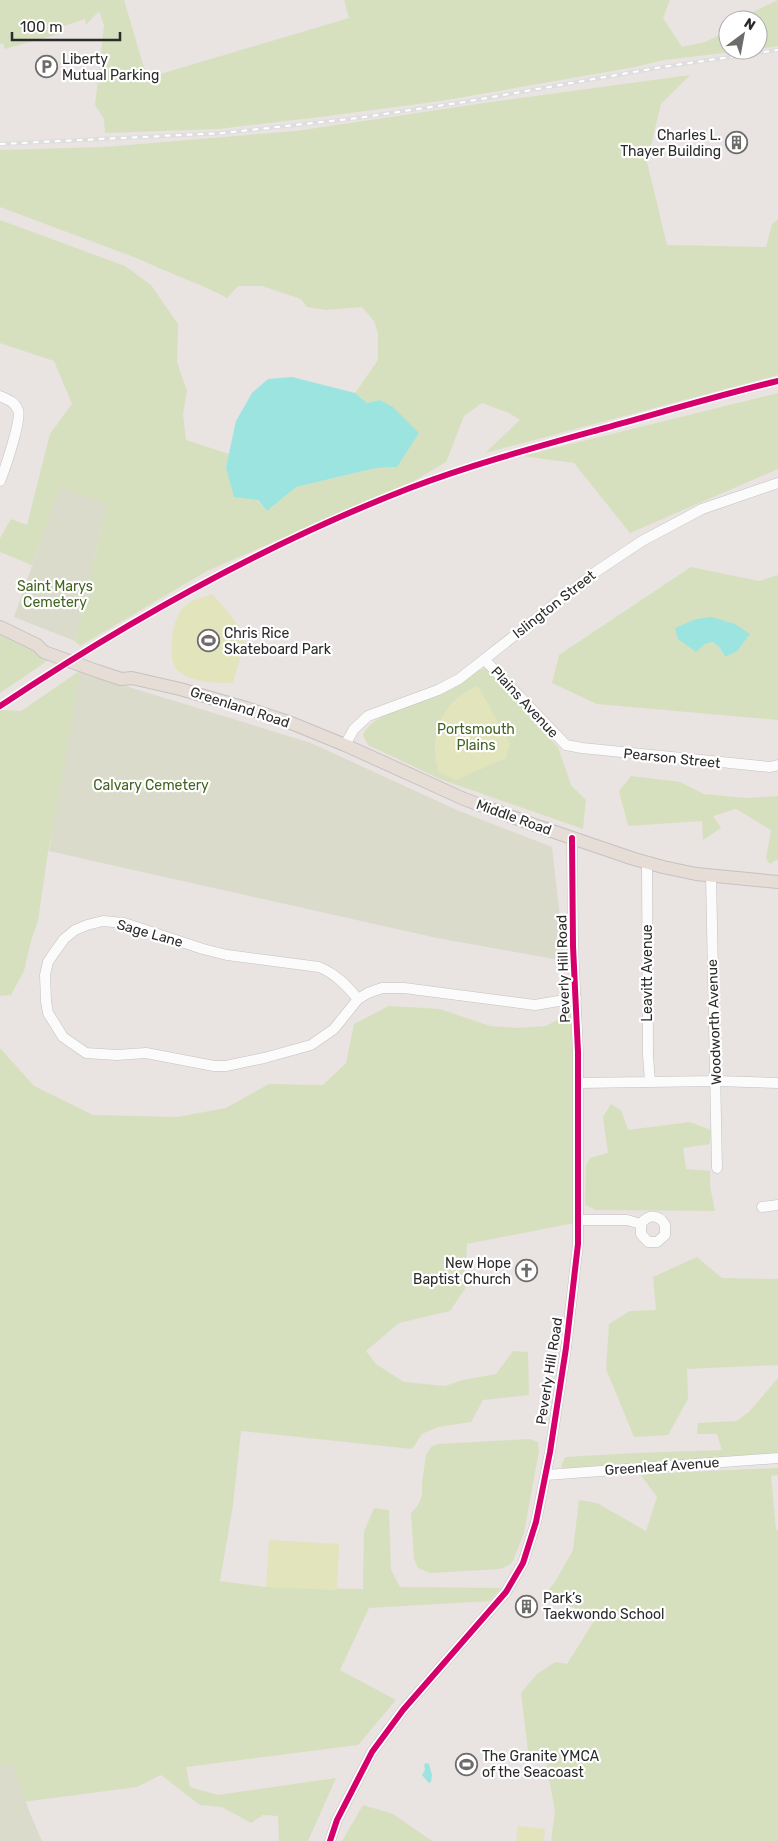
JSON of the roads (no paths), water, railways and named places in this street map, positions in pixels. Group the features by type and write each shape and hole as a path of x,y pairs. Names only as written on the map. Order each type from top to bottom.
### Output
{"main road":[{"name":"Greenland Road","path":"0,628 36,645 44,652 124,672 132,678 180,689 246,708 291,723 345,745"},
{"name":"Middle Road","path":"345,745 464,799 647,863 711,876 778,882"}],"street":[{"path":"0,396 15,405 19,412 12,446 0,481"},
{"name":"Islington Street","path":"345,745 354,728 368,716 438,690 459,679 597,571 648,537 702,509 778,482"},
{"name":"Plains Avenue","path":"484,659 566,745"},
{"name":"Pearson Street","path":"566,745 770,767 778,765"},
{"name":"Peverly Hill Road","path":"330,1841 337,1820 372,1752 388,1729 506,1592 523,1563 532,1539 546,1475 572,1305 579,1220 579,1083 573,946 572,838"},
{"name":"Leavitt Avenue","path":"647,863 648,1055 650,1082"},
{"name":"Woodworth Avenue","path":"711,876 717,1168"},
{"name":"Sage Lane","path":"358,999 340,979 331,972 319,967 228,955 203,949 124,923 103,921 75,930 64,939 48,962 45,975 46,1001 51,1019 63,1037 86,1053 117,1055 146,1053 214,1066 226,1066 264,1058 312,1045 334,1029 358,999 382,988 535,1005 576,998"},
{"path":"579,1083 716,1081 778,1083"},
{"path":"762,1207 778,1205"},
{"path":"579,1220 627,1220 641,1224"},
{"name":"Greenleaf Avenue","path":"546,1475 778,1458"}],"water":[{"path":"292,377 355,393 367,403 380,400 393,407 419,433 397,467 376,468 296,487 267,511 258,500 234,497 226,467 236,421 252,393 268,379"},
{"path":"712,617 735,624 750,634 737,651 725,657 720,648 713,642 705,644 696,652 678,639 675,628 696,619"},
{"path":"426,1763 429,1764 432,1775 431,1782 429,1783 422,1775"}],"railway":[{"path":"0,144 223,133 358,118 464,102 662,67 778,50"}],"place":[{"name":"Liberty Mutual Parking","path":"46,67"},
{"name":"Charles L. Thayer Building","path":"737,143"},
{"name":"Chris Rice Skateboard Park","path":"208,641"},
{"name":"New Hope Baptist Church","path":"527,1271"},
{"name":"Park’s Taekwondo School","path":"527,1606"},
{"name":"The Granite YMCA of the Seacoast","path":"466,1764"}],"park label":[{"name":"Saint Marys Cemetery","path":"55,594"},
{"name":"Portsmouth Plains","path":"476,738"},
{"name":"Calvary Cemetery","path":"151,785"}]}
